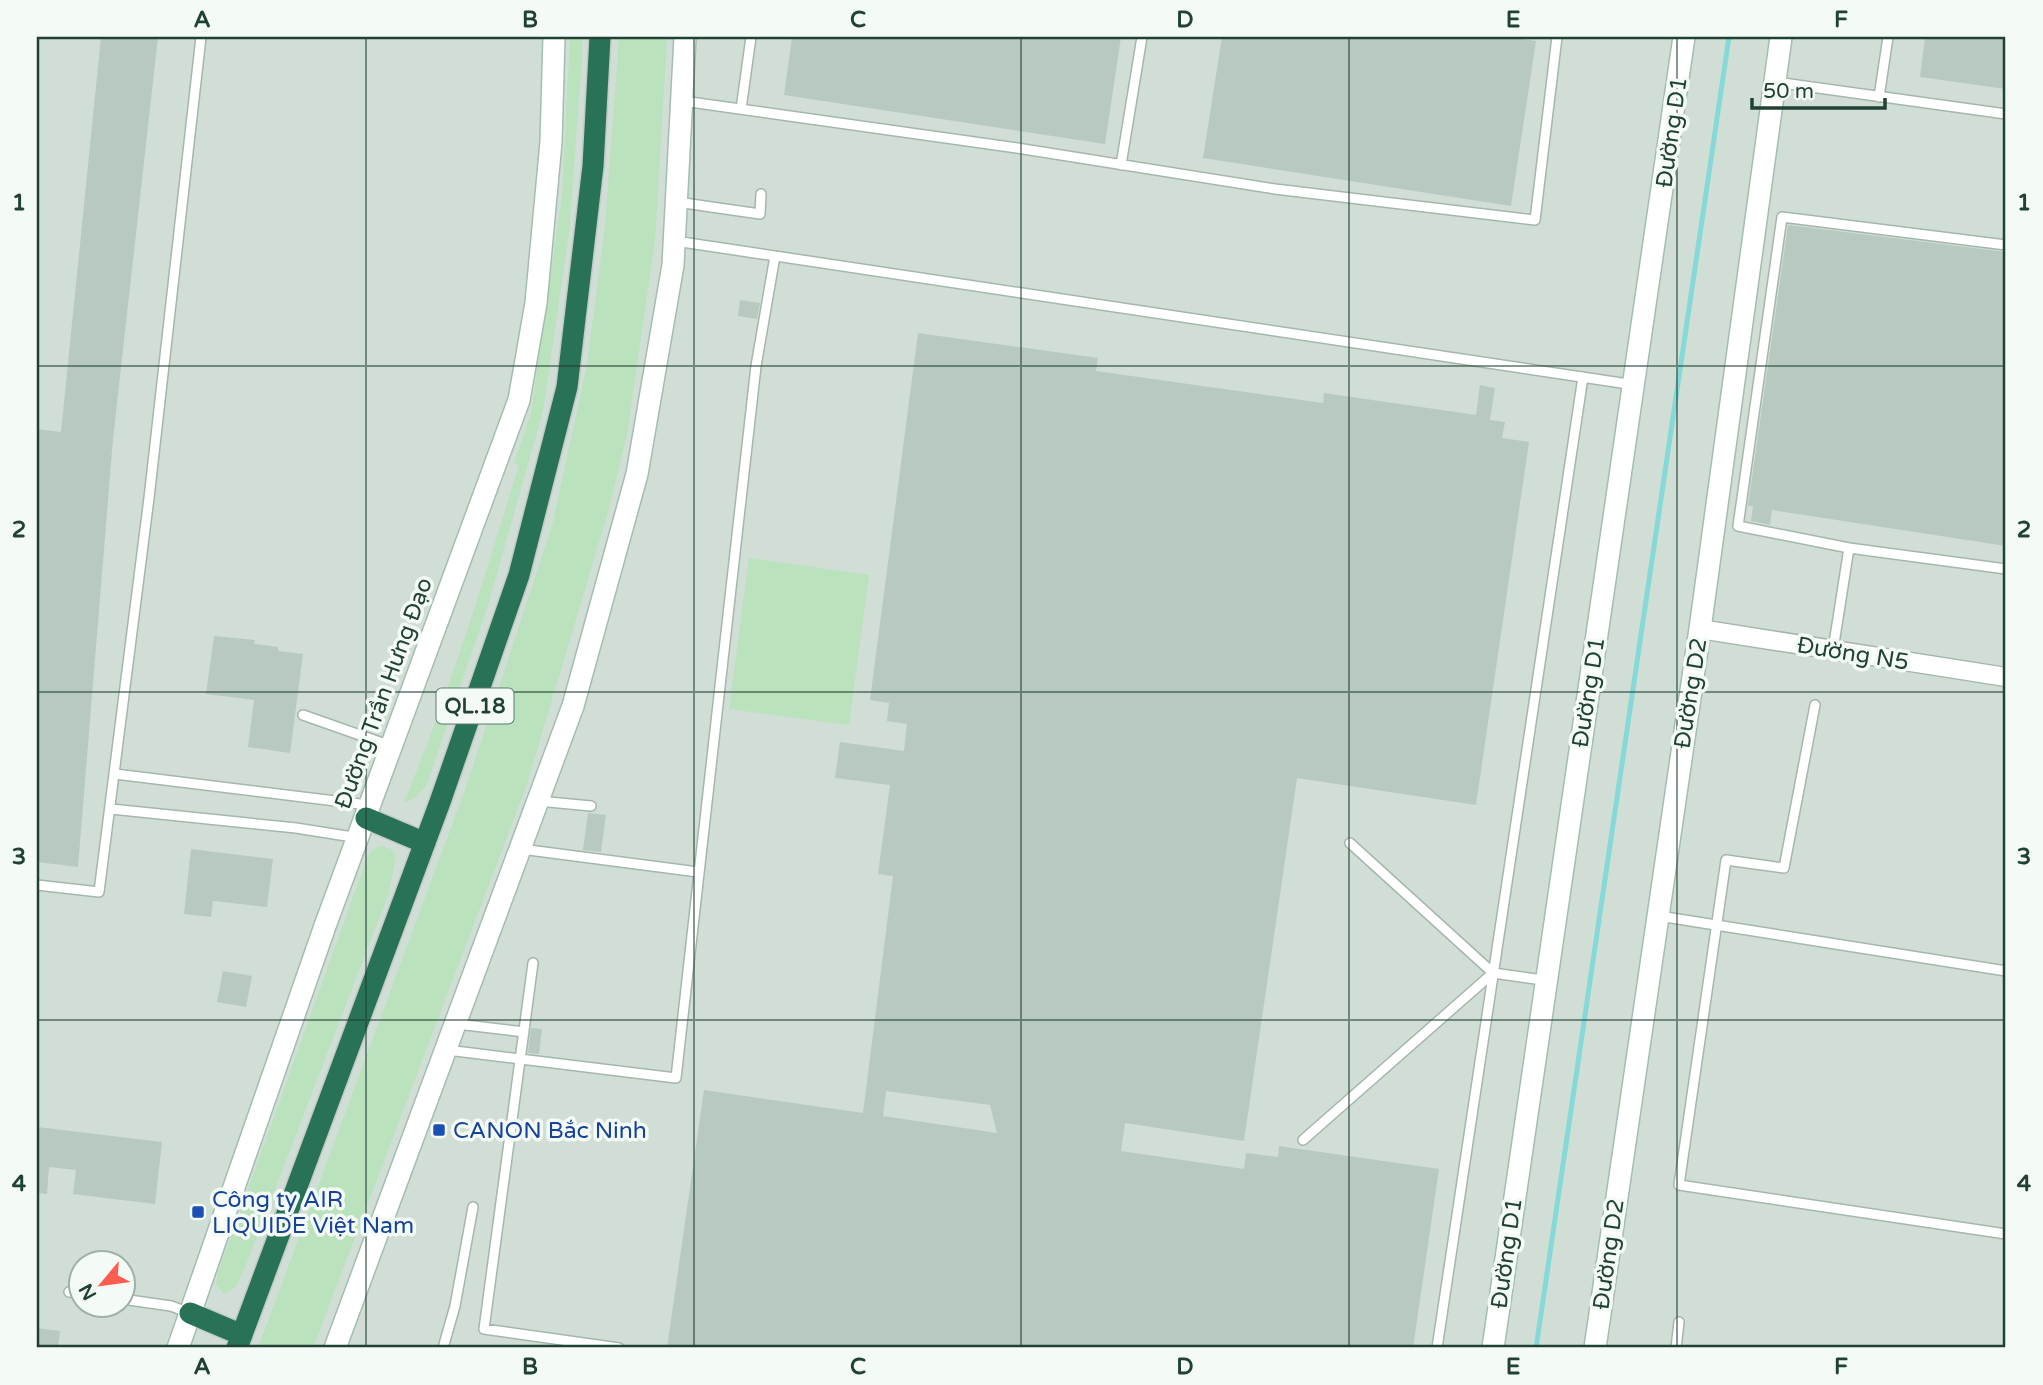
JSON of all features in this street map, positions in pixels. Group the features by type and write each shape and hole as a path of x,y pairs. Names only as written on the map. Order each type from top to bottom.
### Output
{"highway":[{"name":"QL.18","path":"239,1341 507,615 567,387 593,166 600,37"},
{"path":"365,820 425,843"},
{"path":"190,1313 239,1341"}],"main road":[{"name":"Đường Trần Hưng Đạo","path":"178,1348 320,939 519,400 536,303 551,142 554,37"},
{"path":"335,1348 573,706 637,474 675,241 685,37"},
{"name":"Đường D1","path":"1493,1348 1543,980 1637,385 1684,37"},
{"name":"Đường D2","path":"1595,1348 1700,629 1781,37"}],"street":[{"name":"Đường N5","path":"1700,629 2006,677"}],"lane":[{"path":"37,885 99,892 111,810 201,37"},
{"path":"741,109 751,37"},
{"path":"1121,165 1142,37"},
{"path":"683,101 1275,189 1535,220 1558,37"},
{"path":"1879,97 1888,37"},
{"path":"1775,82 2006,114"},
{"path":"677,202 760,215 761,194"},
{"path":"2006,245 1782,217 1738,526 1849,548 2006,569"},
{"path":"675,241 1637,385"},
{"path":"447,1050 676,1078 756,366 775,256"},
{"path":"1437,1348 1583,377"},
{"path":"1833,650 1849,548"},
{"path":"1815,705 1784,868 1726,860 1679,1185 2006,1234"},
{"path":"303,715 391,746"},
{"path":"115,774 365,820"},
{"path":"538,801 591,806"},
{"path":"111,810 296,828 365,820"},
{"path":"1350,843 1493,973 1543,980"},
{"path":"521,849 698,872"},
{"path":"1656,916 2006,971"},
{"path":"533,963 484,1329 619,1348"},
{"path":"1303,1140 1493,973"},
{"path":"457,1024 524,1032"},
{"path":"443,1348 455,1306 473,1208"},
{"path":"136,1301 171,1306 190,1313"},
{"path":"1676,1348 1679,1322"}],"shaded area":[{"path":"37,37 2006,37 2006,1348 37,1348"}],"green space":[{"path":"570,37 582,37 582,59 569,233 543,411 488,605 426,787 413,799 404,802 466,635 519,465 514,463 531,413 562,195"},
{"path":"619,37 667,37 655,241 627,435 608,512 526,787 313,1348 258,1348 465,790 552,526 587,365 605,226"},
{"path":"749,558 869,575 849,725 729,709"},
{"path":"381,846 391,849 396,857 388,895 246,1265 236,1287 223,1294 216,1284 218,1273 367,858 372,850"}],"building":[{"path":"101,37 158,37 113,439 78,867 37,862 37,429 61,432"},
{"path":"792,37 1121,37 1105,144 784,95"},
{"path":"1222,37 1508,37 1536,41 1511,206 1203,158"},
{"path":"1925,37 2006,37 2006,89 1920,77"},
{"path":"1788,225 2006,252 2006,546 1772,510 1770,525 1751,521 1753,506 1748,506"},
{"path":"740,300 760,303 757,319 738,316"},
{"path":"918,333 1098,358 1096,371 1323,403 1324,393 1476,415 1480,385 1495,388 1490,420 1505,422 1502,438 1529,442 1476,805 1297,778 1244,1141 1125,1123 1121,1151 1244,1169 1246,1153 1278,1157 1279,1146 1439,1169 1413,1348 667,1348 704,1090 863,1113 893,876 878,874 890,785 835,778 840,742 904,751 907,724 887,721 889,703 870,700","holes":["886,1091 990,1105 997,1133 883,1116"]},
{"path":"214,636 255,640 254,644 278,647 278,651 303,654 290,753 248,747 254,700 206,694"},
{"path":"588,813 606,815 601,852 583,850"},
{"path":"191,849 273,859 267,907 213,901 211,917 184,914"},
{"path":"223,971 252,976 246,1007 217,1002"},
{"path":"531,1028 542,1029 539,1054 528,1053"},
{"path":"37,1127 162,1142 155,1204 73,1194 76,1170 49,1167 47,1194 37,1193"},
{"path":"37,1328 60,1331 58,1348 37,1348"}],"waterway":[{"path":"1536,1348 1729,37"}],"place":[{"name":"CANON Bắc Ninh","path":"439,1130"},
{"name":"Công ty AIR LIQUIDE Việt Nam","path":"198,1212"}]}
